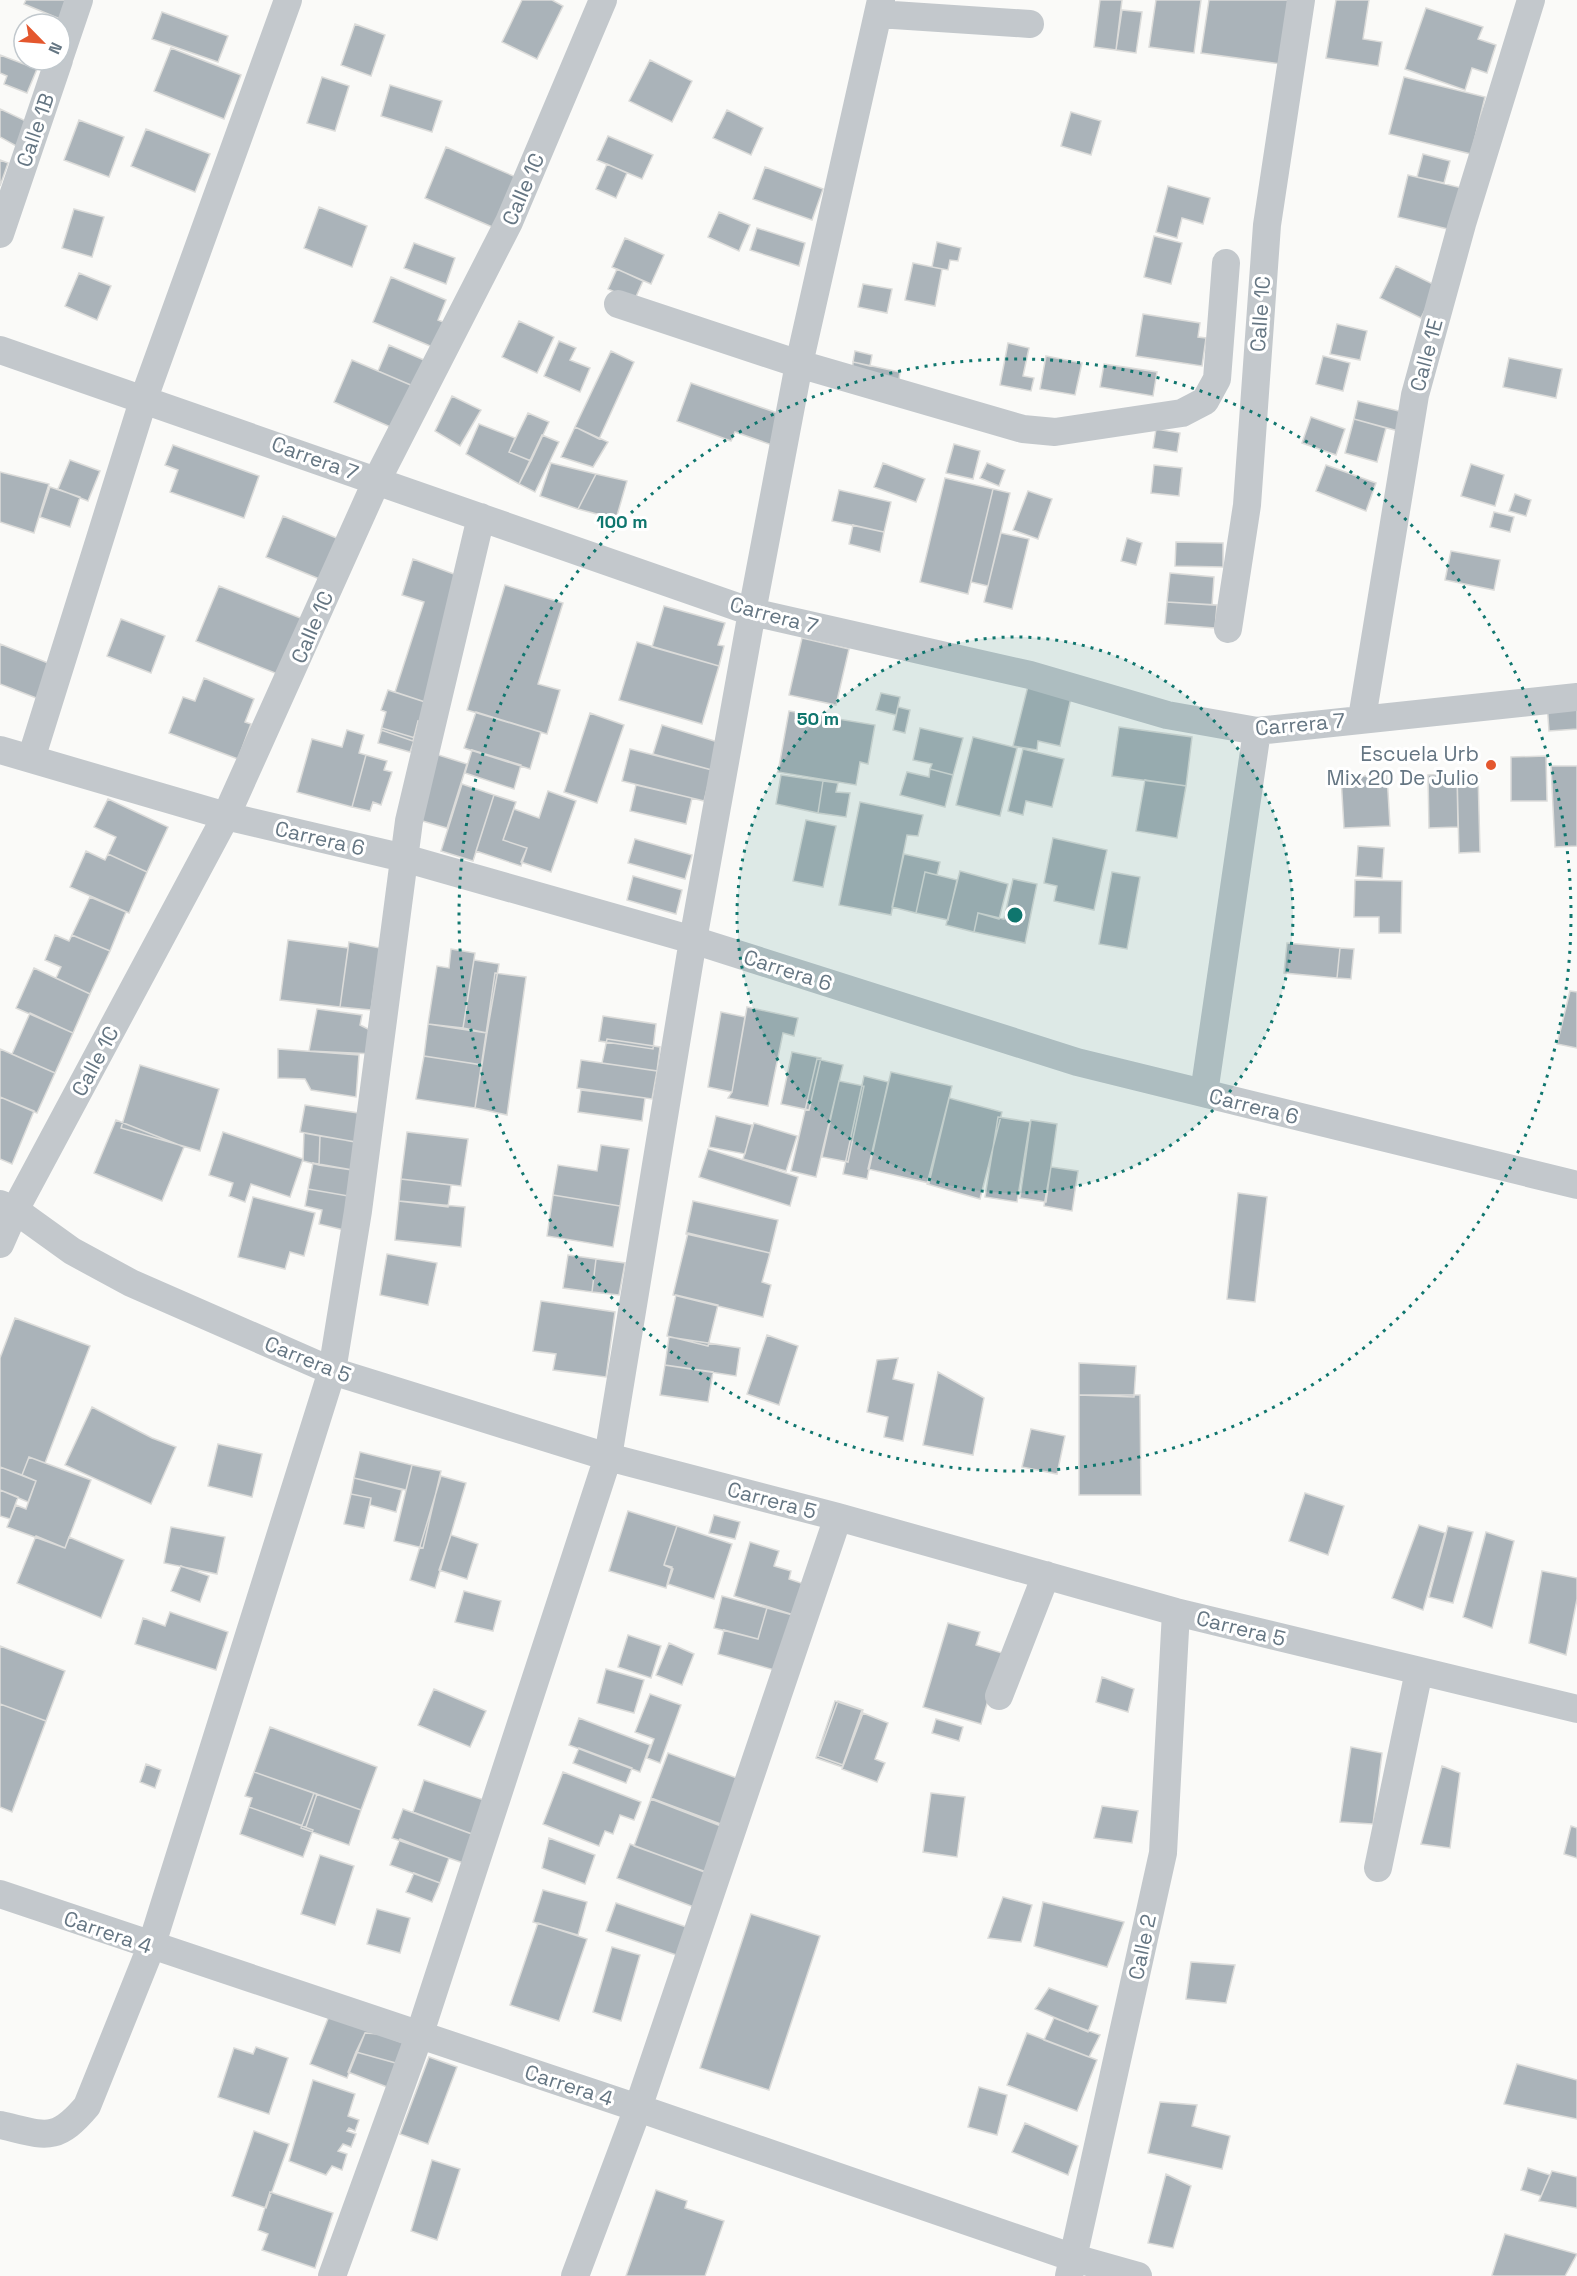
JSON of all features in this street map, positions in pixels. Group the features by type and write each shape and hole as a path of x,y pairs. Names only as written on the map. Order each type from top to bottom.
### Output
{"street":[{"name":"Calle 1B","path":"72,20 79,0"},
{"path":"31,759 144,398 288,0"},
{"name":"Calle 1C","path":"0,1244 7,1207 226,816 377,480 509,222 603,0"},
{"name":"Calle 1C","path":"1228,629 1247,505 1267,225 1301,0"},
{"name":"Calle 1E","path":"1362,718 1415,395 1462,224 1531,0"},
{"path":"332,2276 419,2036 608,1458 693,940 798,364 879,7 1030,24"},
{"name":"Calle 1B","path":"0,234 54,72"},
{"path":"618,304 798,364 1023,429 1055,432 1182,413 1204,401 1217,379 1226,262"},
{"name":"Carrera 7","path":"0,350 144,398 752,612 1030,675 1167,715 1257,731 1362,718 1577,697"},
{"path":"0,2125 48,2135 69,2127 87,2106 151,1947 332,1371 360,1199 412,807 481,517"},
{"path":"1204,1093 1257,731"},
{"name":"Carrera 6","path":"0,750 226,816 404,858 693,940 1090,1065 1577,1185"},
{"name":"Carrera 5","path":"7,1207 72,1251 130,1283 332,1371 608,1458 838,1517 1187,1615 1577,1709"},
{"path":"575,2276 638,2108 838,1517"},
{"path":"999,1696 1046,1575"},
{"name":"Calle 2","path":"1071,2267 1163,1853 1187,1615"},
{"path":"1378,1868 1419,1671"},
{"name":"Carrera 4","path":"0,1894 151,1947 638,2108 1071,2267 1138,2276"}],"building":[{"path":"26,0 67,0 63,12 43,12 24,4"},
{"path":"522,0 552,0 563,6 537,59 502,42"},
{"path":"1100,0 1122,0 1116,50 1094,47"},
{"path":"1156,0 1201,0 1194,53 1149,47"},
{"path":"1209,0 1288,0 1281,64 1201,53"},
{"path":"1336,0 1369,0 1363,39 1382,42 1378,66 1326,58"},
{"path":"1426,8 1483,27 1478,39 1496,45 1487,73 1472,68 1465,90 1405,69"},
{"path":"1122,10 1142,12 1136,53 1116,50"},
{"path":"162,12 228,36 218,62 152,39"},
{"path":"355,24 385,35 371,76 341,65"},
{"path":"171,48 241,75 224,119 154,91"},
{"path":"0,55 12,60 12,72 36,72 27,93 4,84 7,76 0,73"},
{"path":"650,60 692,81 672,122 629,101"},
{"path":"322,77 349,86 335,131 307,123"},
{"path":"1404,77 1485,97 1471,154 1389,134"},
{"path":"390,85 442,101 432,132 381,116"},
{"path":"0,109 30,123 18,147 0,137"},
{"path":"727,110 763,128 751,155 713,138"},
{"path":"1071,112 1101,121 1091,155 1061,146"},
{"path":"79,120 124,137 109,177 64,160"},
{"path":"146,129 210,154 195,192 131,166"},
{"path":"608,136 653,155 642,179 597,160"},
{"path":"446,147 518,178 497,229 425,198"},
{"path":"1423,154 1450,161 1444,183 1417,177"},
{"path":"0,160 8,163 0,186"},
{"path":"607,164 627,173 616,198 596,189"},
{"path":"765,167 823,189 812,220 753,199"},
{"path":"1408,175 1466,189 1456,231 1398,217"},
{"path":"1168,186 1210,198 1203,224 1182,218 1177,238 1156,232"},
{"path":"319,207 367,226 352,267 304,248"},
{"path":"74,209 104,217 92,257 62,248"},
{"path":"719,212 750,225 739,251 708,237"},
{"path":"757,228 805,243 799,266 750,250"},
{"path":"1154,236 1182,243 1171,284 1144,277"},
{"path":"625,238 664,255 651,284 612,267"},
{"path":"937,242 961,248 958,261 950,260 948,270 932,267"},
{"path":"414,243 455,258 446,284 404,268"},
{"path":"913,263 942,269 935,306 905,300"},
{"path":"1396,266 1437,286 1421,318 1380,298"},
{"path":"617,269 643,281 634,301 608,289"},
{"path":"79,273 111,286 97,320 65,306"},
{"path":"391,277 446,300 438,320 446,323 435,348 373,322"},
{"path":"863,284 892,289 887,313 858,307"},
{"path":"1143,314 1200,323 1198,337 1206,338 1202,366 1136,356"},
{"path":"519,321 554,337 537,373 502,357"},
{"path":"1337,324 1367,331 1360,360 1330,354"},
{"path":"559,341 576,348 570,360 590,368 580,392 544,376"},
{"path":"1008,343 1029,348 1023,376 1034,378 1031,391 1000,385"},
{"path":"389,345 424,360 413,386 378,371"},
{"path":"611,351 634,362 599,439 575,427"},
{"path":"855,351 872,355 870,366 853,362"},
{"path":"1046,356 1082,363 1075,395 1040,389"},
{"path":"1323,356 1350,363 1343,391 1316,384"},
{"path":"1509,358 1562,369 1556,398 1503,387"},
{"path":"352,360 413,386 395,429 334,402"},
{"path":"853,362 900,372 898,387 852,375"},
{"path":"1104,364 1157,372 1153,396 1100,387"},
{"path":"691,383 786,416 775,446 735,432 731,441 677,421"},
{"path":"452,396 481,410 460,446 435,431"},
{"path":"1358,401 1407,413 1402,432 1354,419"},
{"path":"528,413 549,422 531,461 509,452"},
{"path":"1311,417 1345,429 1336,455 1302,443"},
{"path":"1354,419 1386,428 1377,462 1345,453"},
{"path":"479,424 515,438 509,452 531,461 519,484 466,454"},
{"path":"575,427 608,442 593,467 561,457"},
{"path":"1156,429 1180,433 1177,452 1153,448"},
{"path":"542,435 559,442 535,492 519,484"},
{"path":"954,444 980,451 973,479 946,473"},
{"path":"173,445 259,476 244,518 170,492 178,470 165,465"},
{"path":"70,460 100,471 88,501 58,489"},
{"path":"551,463 596,474 578,509 540,496"},
{"path":"883,463 925,479 916,502 874,487"},
{"path":"987,463 1005,470 999,486 980,478"},
{"path":"1471,464 1504,475 1495,506 1461,496"},
{"path":"1154,465 1182,468 1179,496 1151,493"},
{"path":"1326,465 1376,483 1366,511 1316,491"},
{"path":"0,472 49,484 34,533 0,522"},
{"path":"596,474 627,481 616,519 578,509"},
{"path":"945,478 993,489 968,594 920,582"},
{"path":"50,487 80,497 70,527 40,517"},
{"path":"993,489 1010,493 988,586 971,582"},
{"path":"839,490 891,502 884,532 832,521"},
{"path":"1028,491 1052,499 1038,539 1013,530"},
{"path":"1515,494 1531,500 1526,516 1509,511"},
{"path":"1494,512 1514,517 1510,532 1490,527"},
{"path":"283,516 339,539 322,580 266,557"},
{"path":"853,525 884,532 880,552 849,544"},
{"path":"1001,533 1029,539 1012,609 984,602"},
{"path":"1127,538 1142,543 1136,565 1121,561"},
{"path":"1176,542 1223,543 1223,567 1175,566"},
{"path":"1451,551 1500,560 1494,590 1445,580"},
{"path":"413,559 462,577 425,702 395,692 424,602 402,595"},
{"path":"1170,573 1214,577 1212,605 1167,602"},
{"path":"505,585 563,603 538,684 560,690 547,734 467,710"},
{"path":"219,586 308,621 285,677 196,641"},
{"path":"1167,602 1217,605 1215,628 1165,624"},
{"path":"664,606 725,623 718,645 724,646 719,666 652,647"},
{"path":"121,619 165,636 151,673 107,656"},
{"path":"802,638 849,649 836,705 789,695"},
{"path":"637,642 719,666 702,724 619,700"},
{"path":"0,644 58,667 44,701 0,684"},
{"path":"204,678 254,699 245,722 251,724 238,759 169,733 183,697 195,701"},
{"path":"1029,682 1071,698 1060,746 1038,741 1037,750 1013,746"},
{"path":"388,690 425,702 423,722 418,721 413,741 381,730 386,712 381,710"},
{"path":"881,693 900,697 896,715 876,710"},
{"path":"1577,701 1577,729 1549,731 1547,703"},
{"path":"898,707 910,710 905,733 893,730"},
{"path":"789,711 875,725 868,764 860,762 856,785 778,772"},
{"path":"476,712 541,732 530,769 464,748"},
{"path":"590,713 624,725 597,803 564,792"},
{"path":"662,725 721,743 712,770 653,754"},
{"path":"1119,727 1192,737 1186,786 1112,776"},
{"path":"382,728 415,738 410,752 378,743"},
{"path":"920,728 963,738 953,775 930,769 932,764 913,760"},
{"path":"347,730 364,735 359,753 366,755 352,807 297,792 312,739 342,747"},
{"path":"973,737 1017,748 1000,816 956,805"},
{"path":"630,749 712,770 704,801 622,781"},
{"path":"1023,749 1064,759 1052,807 1026,801 1023,815 1008,811"},
{"path":"472,750 521,765 514,789 465,773"},
{"path":"432,753 467,764 447,828 412,818"},
{"path":"366,755 387,761 384,770 392,772 381,805 373,802 370,811 352,807"},
{"path":"1546,756 1547,801 1511,801 1511,757"},
{"path":"1551,766 1577,766 1577,846 1555,847"},
{"path":"930,769 953,775 945,807 900,795 907,772 929,777"},
{"path":"1478,773 1480,852 1459,853 1457,774"},
{"path":"1457,774 1458,827 1429,828 1428,775"},
{"path":"781,775 823,781 818,813 776,804"},
{"path":"1387,775 1390,826 1344,828 1341,777"},
{"path":"1145,780 1186,786 1177,838 1136,831"},
{"path":"823,781 838,783 836,792 850,793 846,817 818,813"},
{"path":"462,784 494,795 473,861 441,851"},
{"path":"636,785 692,798 686,824 630,811"},
{"path":"548,791 576,801 551,872 521,862 527,848 503,840 514,809 539,818"},
{"path":"494,795 516,802 503,840 527,848 521,866 476,851"},
{"path":"108,799 168,827 147,872 108,854 116,837 94,827"},
{"path":"860,802 923,815 918,836 907,835 891,915 839,905"},
{"path":"806,820 836,826 823,887 793,881"},
{"path":"1053,838 1107,850 1094,910 1054,901 1057,886 1044,883"},
{"path":"635,839 692,855 685,879 628,863"},
{"path":"1358,846 1384,848 1382,878 1356,876"},
{"path":"86,851 105,860 108,854 147,872 129,913 70,887"},
{"path":"904,854 940,862 937,875 925,872 916,913 892,907"},
{"path":"960,871 1008,884 999,919 978,913 974,932 946,925"},
{"path":"925,872 957,880 948,920 916,913"},
{"path":"1112,872 1140,877 1127,949 1099,944"},
{"path":"633,876 682,890 676,914 627,900"},
{"path":"1013,879 1037,884 1025,943 974,932 978,913 1004,919"},
{"path":"1355,880 1402,881 1401,933 1379,933 1379,917 1354,917"},
{"path":"90,897 126,912 110,951 72,935"},
{"path":"55,935 69,941 72,935 110,951 90,994 56,978 61,967 45,960"},
{"path":"288,940 348,948 340,1007 280,1000"},
{"path":"349,942 380,948 371,1010 340,1007"},
{"path":"1287,943 1340,948 1337,978 1284,973"},
{"path":"1340,948 1354,949 1351,979 1337,978"},
{"path":"451,949 475,953 463,1028 428,1024 437,966 449,968"},
{"path":"474,960 499,964 487,1033 463,1028"},
{"path":"34,968 90,994 73,1033 16,1008"},
{"path":"495,973 526,977 507,1115 475,1108"},
{"path":"1570,991 1577,992 1577,1048 1557,1044"},
{"path":"747,1007 798,1018 794,1036 783,1033 768,1106 728,1098 732,1092"},
{"path":"317,1009 362,1015 360,1025 376,1033 375,1054 309,1051"},
{"path":"721,1012 745,1017 732,1092 708,1087"},
{"path":"30,1013 73,1033 55,1073 12,1054"},
{"path":"603,1016 656,1024 653,1049 599,1041"},
{"path":"428,1024 487,1033 482,1065 424,1056"},
{"path":"607,1039 660,1047 657,1071 602,1063"},
{"path":"0,1049 55,1073 37,1113 0,1097"},
{"path":"278,1049 359,1055 356,1097 311,1090 305,1079 278,1078"},
{"path":"792,1052 821,1058 809,1110 781,1104"},
{"path":"424,1056 482,1065 475,1108 416,1099"},
{"path":"817,1059 843,1065 816,1177 791,1171"},
{"path":"581,1060 657,1071 652,1099 577,1088"},
{"path":"140,1065 219,1089 200,1151 121,1128"},
{"path":"891,1072 952,1086 929,1183 868,1169"},
{"path":"864,1076 888,1082 867,1179 843,1174"},
{"path":"839,1081 864,1086 848,1162 822,1157"},
{"path":"581,1090 645,1098 642,1121 578,1112"},
{"path":"0,1097 34,1111 12,1164 0,1159"},
{"path":"949,1098 1002,1112 980,1199 927,1184"},
{"path":"305,1105 365,1114 361,1143 300,1132"},
{"path":"716,1116 752,1125 745,1154 709,1147"},
{"path":"998,1117 1030,1122 1017,1202 985,1197"},
{"path":"116,1120 184,1147 162,1201 94,1173"},
{"path":"1031,1120 1057,1124 1046,1202 1020,1198"},
{"path":"754,1123 797,1136 786,1171 743,1159"},
{"path":"223,1132 303,1159 290,1197 251,1184 245,1202 229,1196 233,1183 209,1175"},
{"path":"407,1132 468,1139 461,1186 401,1179"},
{"path":"304,1133 320,1136 319,1165 303,1161"},
{"path":"320,1136 363,1143 358,1171 319,1165"},
{"path":"601,1145 629,1149 620,1206 553,1195 558,1165 597,1171"},
{"path":"708,1149 798,1177 790,1206 699,1177"},
{"path":"313,1163 359,1171 354,1197 308,1189"},
{"path":"1051,1167 1078,1171 1072,1211 1044,1206"},
{"path":"401,1179 451,1185 448,1207 399,1201"},
{"path":"308,1189 354,1197 348,1231 319,1224 322,1210 305,1206"},
{"path":"1238,1193 1267,1197 1255,1302 1227,1299"},
{"path":"553,1195 620,1206 613,1247 547,1236"},
{"path":"253,1197 315,1213 304,1256 290,1252 285,1269 238,1257"},
{"path":"399,1201 465,1207 461,1247 395,1240"},
{"path":"693,1201 778,1220 770,1253 686,1234"},
{"path":"688,1233 770,1253 762,1282 771,1285 763,1317 673,1295"},
{"path":"387,1254 437,1263 428,1305 380,1295"},
{"path":"568,1255 596,1259 592,1292 563,1288"},
{"path":"596,1259 625,1263 619,1295 592,1292"},
{"path":"676,1295 718,1305 708,1346 667,1336"},
{"path":"541,1301 615,1312 606,1377 553,1370 556,1354 533,1351"},
{"path":"15,1318 90,1346 45,1463 29,1457 22,1475 0,1467 0,1358"},
{"path":"767,1335 798,1346 779,1405 747,1394"},
{"path":"669,1337 740,1348 736,1376 665,1365"},
{"path":"898,1358 893,1379 914,1384 903,1441 884,1437 888,1417 867,1412 877,1360"},
{"path":"1079,1363 1136,1366 1134,1397 1079,1395"},
{"path":"665,1365 713,1372 708,1402 660,1395"},
{"path":"938,1372 984,1398 973,1455 923,1445"},
{"path":"1079,1395 1140,1395 1141,1495 1079,1495"},
{"path":"92,1407 152,1438 176,1447 151,1504 65,1465"},
{"path":"1031,1429 1065,1436 1057,1474 1022,1467"},
{"path":"218,1444 262,1454 252,1497 208,1486"},
{"path":"360,1452 412,1465 406,1490 354,1478"},
{"path":"29,1457 91,1480 65,1548 7,1527 16,1505 26,1509 36,1481 22,1475"},
{"path":"412,1465 441,1471 423,1548 394,1541"},
{"path":"0,1467 36,1481 28,1502 0,1490"},
{"path":"441,1476 466,1483 435,1588 410,1580"},
{"path":"354,1478 402,1490 396,1512 370,1505 371,1498 351,1494"},
{"path":"0,1490 18,1497 10,1519 0,1516"},
{"path":"1305,1493 1344,1506 1328,1555 1289,1541"},
{"path":"351,1494 371,1498 364,1528 344,1524"},
{"path":"628,1511 677,1526 664,1565 672,1567 666,1588 609,1571"},
{"path":"714,1515 740,1522 735,1539 709,1533"},
{"path":"1419,1525 1445,1533 1423,1610 1392,1598"},
{"path":"677,1526 732,1544 714,1599 668,1584 673,1569 664,1565"},
{"path":"1448,1526 1473,1532 1453,1603 1429,1597"},
{"path":"171,1527 225,1537 217,1574 164,1563"},
{"path":"1486,1532 1514,1541 1492,1628 1463,1617"},
{"path":"451,1535 478,1544 467,1579 439,1570"},
{"path":"36,1536 65,1548 69,1537 124,1560 101,1618 17,1583"},
{"path":"750,1542 779,1551 774,1566 791,1571 789,1579 810,1586 800,1617 734,1596"},
{"path":"181,1566 209,1576 200,1602 171,1591"},
{"path":"1542,1571 1577,1578 1577,1599 1566,1655 1529,1643"},
{"path":"464,1591 501,1601 493,1631 455,1622"},
{"path":"722,1596 767,1608 758,1639 714,1628"},
{"path":"767,1608 800,1617 785,1673 718,1654 724,1630 758,1639"},
{"path":"170,1612 228,1632 216,1670 135,1644 143,1618 165,1626"},
{"path":"948,1623 980,1632 976,1645 1002,1653 981,1724 923,1707"},
{"path":"628,1635 661,1646 651,1678 618,1667"},
{"path":"669,1643 694,1654 682,1685 656,1675"},
{"path":"0,1646 65,1671 46,1721 0,1704"},
{"path":"606,1669 644,1680 634,1713 597,1703"},
{"path":"1102,1677 1134,1689 1128,1712 1096,1702"},
{"path":"434,1689 486,1711 470,1747 418,1725"},
{"path":"650,1694 681,1705 660,1763 647,1758 654,1739 635,1732"},
{"path":"835,1701 862,1710 842,1767 816,1758"},
{"path":"838,1701 863,1710 843,1765 818,1756"},
{"path":"0,1704 46,1721 12,1812 0,1807"},
{"path":"863,1713 888,1723 875,1759 885,1763 877,1782 842,1769"},
{"path":"579,1718 650,1745 640,1772 569,1745"},
{"path":"936,1719 963,1727 959,1741 932,1733"},
{"path":"270,1727 377,1767 361,1810 254,1772"},
{"path":"1351,1747 1382,1753 1373,1824 1340,1822"},
{"path":"579,1748 632,1768 626,1783 573,1763"},
{"path":"668,1753 745,1781 726,1826 651,1798"},
{"path":"146,1764 161,1770 155,1788 140,1782"},
{"path":"1442,1766 1460,1773 1450,1848 1421,1844"},
{"path":"254,1772 317,1794 306,1827 249,1807 252,1798 245,1796"},
{"path":"563,1772 641,1802 634,1820 620,1815 613,1834 605,1831 599,1846 543,1824"},
{"path":"424,1780 493,1803 480,1837 413,1812"},
{"path":"314,1793 361,1810 349,1845 301,1828"},
{"path":"931,1793 965,1797 957,1857 923,1852"},
{"path":"651,1799 726,1828 709,1873 634,1846"},
{"path":"1102,1806 1138,1811 1132,1843 1094,1838"},
{"path":"249,1807 313,1830 303,1857 240,1834"},
{"path":"403,1809 480,1837 469,1865 392,1838"},
{"path":"1571,1826 1577,1828 1577,1858 1564,1854"},
{"path":"549,1838 595,1855 585,1884 542,1868"},
{"path":"400,1839 449,1858 440,1883 390,1865"},
{"path":"630,1844 707,1873 694,1907 617,1878"},
{"path":"320,1855 354,1866 335,1925 301,1914"},
{"path":"414,1873 440,1883 432,1902 406,1892"},
{"path":"543,1890 587,1902 578,1935 533,1922"},
{"path":"1003,1897 1032,1905 1021,1942 988,1938"},
{"path":"1043,1902 1124,1922 1107,1967 1034,1946"},
{"path":"616,1903 698,1931 688,1959 606,1931"},
{"path":"377,1909 410,1918 400,1953 367,1944"},
{"path":"751,1914 820,1936 769,2090 700,2068"},
{"path":"538,1923 587,1939 559,2021 510,2005"},
{"path":"612,1947 640,1955 621,2021 593,2012"},
{"path":"1191,1962 1235,1965 1226,2003 1186,1999"},
{"path":"1049,1988 1098,2006 1088,2032 1035,2009"},
{"path":"329,2016 379,2034 365,2033 347,2078 310,2064"},
{"path":"1054,2018 1100,2035 1089,2057 1044,2040"},
{"path":"365,2033 379,2034 412,2046 403,2065 356,2052"},
{"path":"1027,2033 1097,2060 1077,2111 1007,2085"},
{"path":"256,2047 288,2058 269,2114 218,2097 234,2048 253,2054"},
{"path":"356,2052 403,2065 395,2090 348,2072"},
{"path":"429,2057 457,2067 428,2144 400,2134"},
{"path":"1517,2064 1577,2080 1577,2119 1504,2104"},
{"path":"313,2080 355,2094 348,2116 359,2120 355,2131 349,2128 347,2131 356,2134 351,2147 343,2144 338,2151 347,2154 342,2170 332,2166 326,2175 289,2161"},
{"path":"979,2087 1007,2095 997,2135 968,2127"},
{"path":"1160,2102 1197,2105 1192,2126 1230,2136 1222,2169 1148,2153"},
{"path":"1025,2123 1078,2146 1068,2175 1012,2152"},
{"path":"254,2131 289,2144 266,2208 232,2196"},
{"path":"432,2160 460,2169 437,2240 411,2231"},
{"path":"1528,2168 1550,2175 1541,2196 1521,2190"},
{"path":"1552,2171 1577,2177 1577,2208 1539,2201"},
{"path":"1166,2174 1191,2186 1173,2248 1148,2243"},
{"path":"656,2190 687,2201 685,2208 724,2221 705,2276 626,2276"},
{"path":"270,2192 333,2213 315,2268 262,2250 268,2234 258,2230"},
{"path":"1505,2234 1577,2254 1565,2276 1494,2276 1492,2275"}],"place":[{"name":"Escuela Urb Mix 20 De Julio","path":"1491,765"}]}
